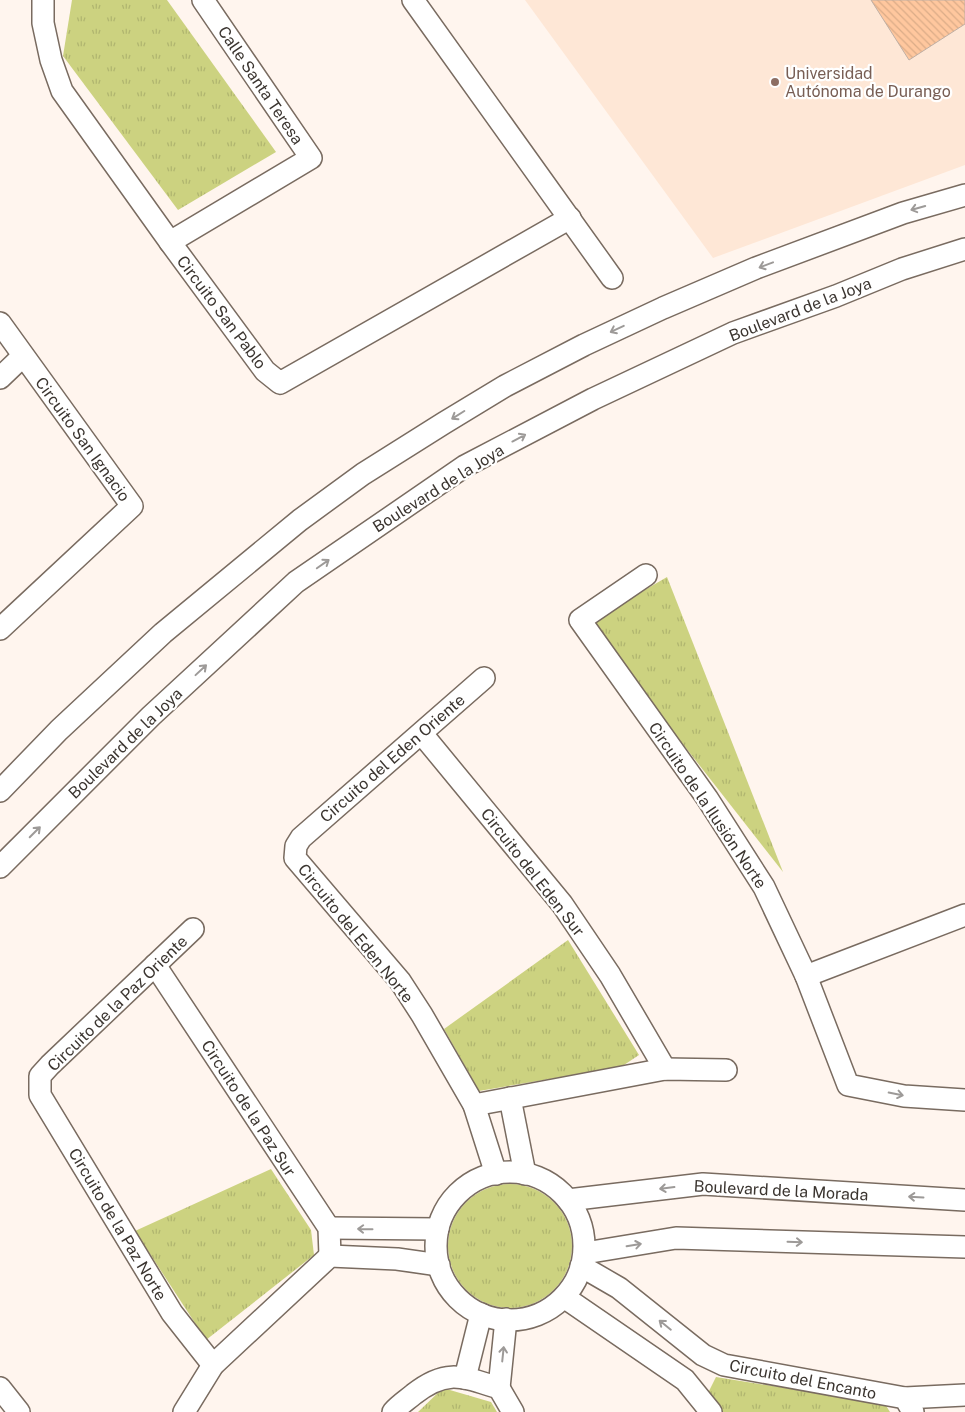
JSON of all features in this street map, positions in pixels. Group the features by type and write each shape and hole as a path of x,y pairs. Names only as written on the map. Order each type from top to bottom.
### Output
{"street":[{"name":"Circuito San Pablo","path":"41,0 43,23 51,60 62,91 265,371 280,383 570,218"},
{"name":"Calle Santa Teresa","path":"170,242 311,158 203,0"},
{"path":"413,0 612,278"},
{"path":"0,791 59,730 163,633 300,520 363,474 451,419 505,386 584,345 663,308 756,268 902,213 965,195"},
{"name":"Boulevard de la Joya","path":"0,867 150,716 296,582 465,466 593,399 732,333 902,270 965,249"},
{"name":"Circuito San Ignacio","path":"0,323 132,506 0,630"},
{"path":"0,378 23,356"},
{"name":"Circuito de la Ilusión Norte","path":"646,575 580,620 707,798 764,887 806,976 848,1085 904,1096 965,1100"},
{"name":"Circuito del Eden Oriente","path":"301,838 484,678"},
{"name":"Circuito del Eden Sur","path":"422,734 562,904 610,975 665,1069"},
{"name":"Circuito del Eden Norte","path":"301,838 296,846 294,858 400,981 474,1105"},
{"path":"806,976 965,915"},
{"name":"Circuito de la Paz Oriente","path":"40,1076 193,929"},
{"name":"Circuito de la Paz Sur","path":"155,965 328,1228 330,1256"},
{"path":"496,1174 474,1105 665,1069 726,1070"},
{"name":"Circuito de la Paz Norte","path":"40,1076 40,1095 172,1313 213,1365"},
{"path":"510,1098 525,1174"},
{"path":"510,1172 525,1174 542,1179 568,1200 580,1223 583,1260 572,1288 553,1306 528,1318 500,1319 481,1314 461,1301 452,1291 439,1265 438,1229 444,1213 453,1199 465,1187 480,1178 496,1174 510,1172"},
{"name":"Boulevard de la Morada","path":"568,1200 703,1184 965,1200"},
{"path":"328,1228 438,1229"},
{"path":"583,1260 676,1238 965,1247"},
{"path":"184,1412 213,1365 330,1256 397,1259 439,1265"},
{"name":"Circuito del Encanto","path":"583,1260 703,1355 724,1364 909,1405 965,1395"},
{"path":"564,1297 685,1380 712,1412"},
{"path":"465,1378 481,1314"},
{"path":"506,1319 499,1388 513,1412"},
{"path":"685,1380 703,1355"},
{"path":"392,1412 424,1386 435,1380 448,1377 465,1378 499,1388"},
{"path":"0,1388 19,1412"}],"shaded area":[{"name":"Universidad Autónoma de Durango","path":"525,0 965,0 965,165 713,258"}],"green space":[{"path":"72,0 167,0 276,152 178,210 63,56"},
{"path":"667,577 783,872 588,623"},
{"path":"568,940 639,1055 621,1067 479,1091 444,1029"},
{"path":"271,1169 311,1230 314,1255 206,1340 135,1231"},
{"path":"510,1184 534,1189 553,1203 567,1222 572,1246 567,1270 553,1289 534,1303 510,1308 486,1303 467,1289 453,1270 448,1246 453,1222 467,1203 486,1189"},
{"path":"716,1377 885,1404 890,1412 720,1412 707,1395"},
{"path":"443,1388 491,1402 497,1412 418,1412"}],"building":[{"path":"871,0 965,0 965,24 909,60"}],"place":[{"name":"Universidad Autónoma de Durango","path":"775,82"}]}
